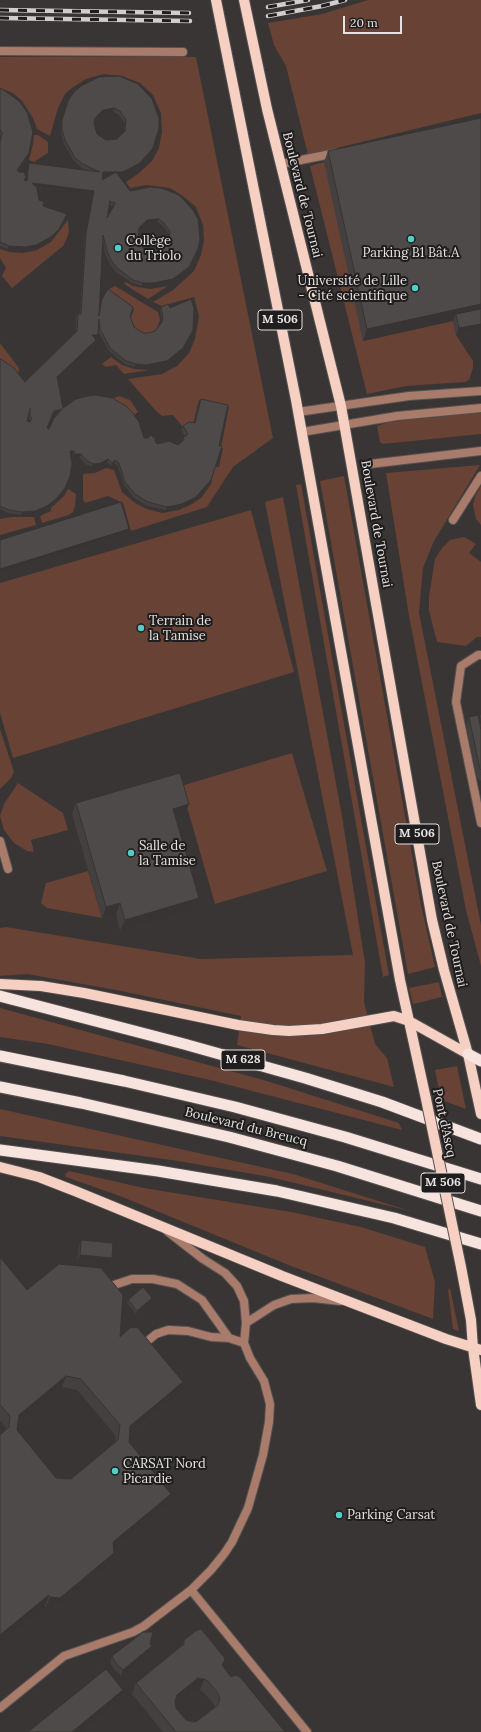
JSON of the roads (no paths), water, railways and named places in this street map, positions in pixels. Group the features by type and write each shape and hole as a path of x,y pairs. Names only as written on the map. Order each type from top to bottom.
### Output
{"highway":[{"name":"M 628","path":"0,996 184,1044 305,1078 382,1102 481,1139"},
{"path":"468,1054 481,1062"},
{"name":"Boulevard du Breucq","path":"0,1056 124,1081 235,1107 345,1137 481,1179"},
{"name":"Boulevard du Breucq","path":"0,1087 81,1102 229,1137 337,1166 481,1211"},
{"path":"0,1150 152,1170 277,1191 394,1218 481,1244"}],"main road":[{"name":"M 506","path":"216,0 302,432 397,966 409,1021"},
{"name":"Boulevard de Tournai","path":"244,0 261,84 341,406 432,920 444,970 468,1054"},
{"path":"0,984 42,986 84,992 238,1025 265,1029 308,1031 341,1026 380,1017 394,1016 409,1021 468,1054"},
{"name":"Pont d'Ascq","path":"409,1021 477,1349"},
{"name":"M 506","path":"468,1054 481,1114"},
{"path":"0,1167 46,1180 262,1268 446,1339 477,1349"},
{"name":"M 506","path":"477,1349 481,1405"}],"street":[{"path":"0,52 183,52"},
{"path":"281,164 344,152"},
{"path":"298,412 424,394 481,391"},
{"path":"302,432 397,416 481,408"},
{"path":"370,464 477,452"},
{"path":"453,520 481,476"},
{"path":"481,655 478,655 461,666 456,702 481,823"},
{"path":"0,841 8,870"},
{"path":"0,1708 64,1656 133,1632 144,1626 191,1590 211,1570 232,1542 248,1508 263,1455 269,1422 270,1404 264,1381 250,1358 244,1343 246,1323 244,1301 237,1286 224,1273 160,1226"},
{"path":"114,1285 132,1279 153,1279 177,1284 202,1300 229,1338"},
{"path":"246,1323 274,1306 291,1299 313,1298 349,1302"},
{"path":"144,1344 156,1334 168,1330 188,1331 211,1337 229,1338 244,1343"},
{"path":"191,1590 307,1732"}],"railway":[{"path":"268,7 308,0"},
{"path":"268,16 345,0"},
{"path":"0,10 189,13"},
{"path":"0,18 190,21"}],"place":[{"name":"Parking B1 Bât.A","path":"411,239"},
{"name":"Collège du Triolo","path":"118,248"},
{"name":"Université de Lille ‐ Cité scientifique","path":"415,288"},
{"name":"Terrain de la Tamise","path":"141,628"},
{"name":"Salle de la Tamise","path":"131,853"},
{"name":"CARSAT Nord Picardie","path":"115,1471"},
{"name":"Parking Carsat","path":"339,1515"}]}
